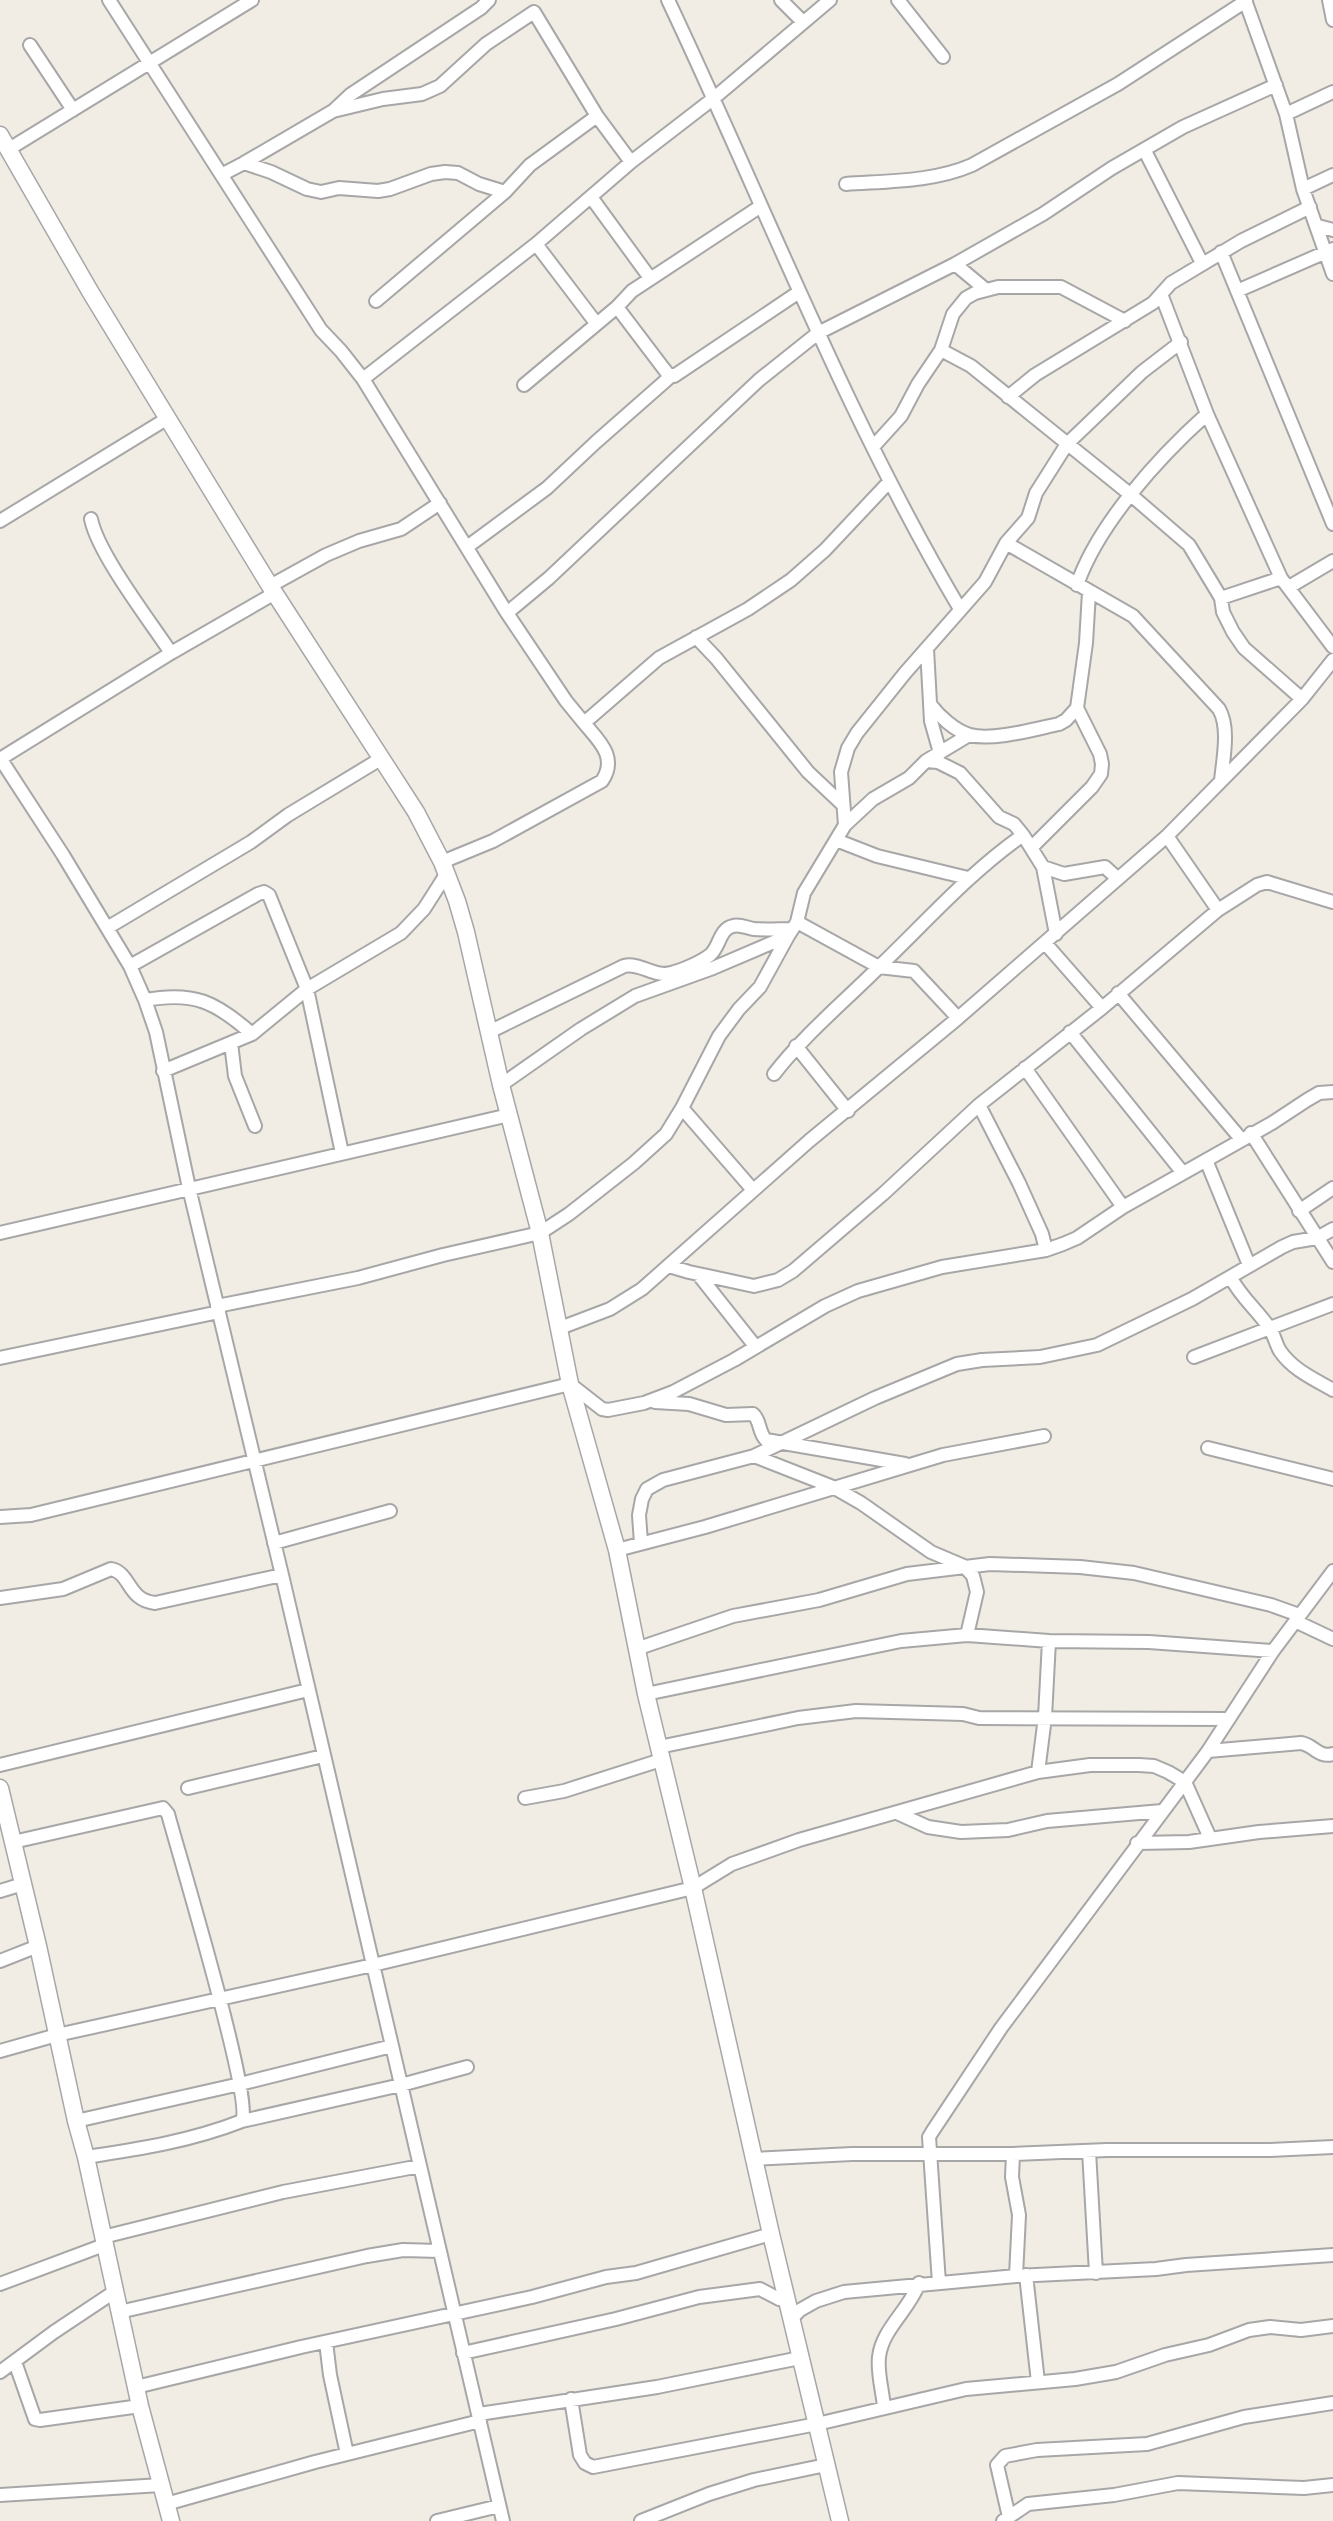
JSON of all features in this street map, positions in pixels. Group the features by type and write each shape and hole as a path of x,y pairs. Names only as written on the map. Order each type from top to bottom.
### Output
{"street":[{"path":"109,0 321,330 363,379 508,613 566,701 606,752 610,764 602,781 444,867 424,909 401,933 307,989 252,1034 163,1071"},
{"path":"252,0 74,110 4,142 90,293 272,590 416,812 444,867 466,932 501,1085 540,1233 570,1384 617,1550 646,1694 840,2521"},
{"path":"223,174 334,111 350,95 489,0"},
{"path":"668,0 799,292 889,482 960,609"},
{"path":"781,0 803,22"},
{"path":"363,379 536,244 631,162 714,98 830,0"},
{"path":"898,0 943,57"},
{"path":"846,184 924,178 947,174 972,165 1118,84 1245,0 1286,114 1303,189 1330,251 1333,274"},
{"path":"1329,0 1333,20"},
{"path":"334,111 383,99 422,94 440,86 532,6 597,116 631,162"},
{"path":"30,44 74,110"},
{"path":"508,613 549,578 759,380 818,332 955,264 1043,214 1112,168 1183,128 1276,85"},
{"path":"1286,114 1333,92"},
{"path":"376,301 505,192 530,165 597,116"},
{"path":"1145,151 1202,263"},
{"path":"244,163 307,189 321,192 339,188 378,191 445,172 458,173 479,184 505,192"},
{"path":"1303,189 1333,175"},
{"path":"591,197 650,278"},
{"path":"524,385 650,278 761,205"},
{"path":"1008,397 1035,375 1153,303 1171,283 1202,263 1310,207"},
{"path":"1318,226 1333,230"},
{"path":"536,244 596,323"},
{"path":"1237,291 1330,251"},
{"path":"1222,252 1333,524"},
{"path":"955,264 985,289"},
{"path":"873,447 901,416 918,384 942,350 949,323 966,298 985,289 1061,287 1125,321"},
{"path":"467,547 547,488 671,376 799,292"},
{"path":"1161,294 1207,414 1285,583 1333,647"},
{"path":"617,307 671,376"},
{"path":"845,825 841,772 848,748 882,699 992,572 1006,543 1028,518 1036,493 1067,444 1142,372 1181,342"},
{"path":"942,350 971,366 1189,545 1221,598 1223,612 1244,648 1302,699"},
{"path":"1077,585 1090,554 1131,495 1165,453 1207,414"},
{"path":"0,521 168,418"},
{"path":"584,723 673,648 748,609 791,580 825,550 889,482"},
{"path":"440,503 401,528 326,555 0,759 130,966 156,1032 189,1188 503,2521"},
{"path":"91,520 113,565 171,653"},
{"path":"1006,543 1133,616 1219,709 1224,733 1221,781"},
{"path":"1221,598 1285,583 1333,561"},
{"path":"1031,848 1092,788 1101,774 1100,754 1077,708 1086,643 1089,592"},
{"path":"696,637 716,657 808,772 842,804"},
{"path":"926,649 931,721 940,753"},
{"path":"560,1328 610,1309 642,1289 809,1140 848,1111 1045,943 1167,836 1302,699 1333,660"},
{"path":"930,704 945,721 969,735 1002,735 1059,724 1077,708"},
{"path":"0,1358 358,1278 540,1233 634,1163 666,1134 719,1036 760,987 792,929 804,893 845,825 873,799 909,778 926,761 969,735"},
{"path":"107,928 251,842 382,758"},
{"path":"926,761 939,762 960,772 993,811 1004,821 1014,824 1023,835 1043,867 1056,933"},
{"path":"774,1074 796,1046 968,878 1023,835"},
{"path":"1167,836 1218,910"},
{"path":"835,840 877,856 968,878"},
{"path":"1043,867 1064,874 1105,867 1117,878"},
{"path":"669,1266 754,1286 778,1280 832,1239 979,1105 1218,910 1257,885 1267,882 1333,902"},
{"path":"130,966 264,892 272,900 307,989 342,1153"},
{"path":"489,1032 624,965 630,964 660,974 670,974 708,956 718,944 723,932 736,925 754,929 792,929 879,967 914,971 958,1018"},
{"path":"501,1085 581,1028 635,996 713,968 792,929"},
{"path":"1045,943 1102,1007"},
{"path":"1118,993 1246,1136 1333,1262"},
{"path":"145,1000 188,996 211,1003 233,1017 252,1034"},
{"path":"1070,1032 1183,1173"},
{"path":"232,1043 235,1076 255,1126"},
{"path":"796,1046 848,1111"},
{"path":"1025,1068 1123,1207"},
{"path":"644,1403 701,1378 825,1306 858,1291 943,1267 1046,1250 1077,1238 1123,1207 1272,1123 1319,1093 1333,1092"},
{"path":"979,1105 1019,1183 1042,1234 1046,1250"},
{"path":"682,1108 753,1190"},
{"path":"0,1233 509,1115"},
{"path":"1206,1160 1249,1265"},
{"path":"1299,1210 1333,1188"},
{"path":"641,1543 639,1515 642,1499 647,1489 663,1480 754,1456 887,1393 957,1364 1040,1357 1097,1345 1155,1319 1293,1242 1317,1238 1333,1229"},
{"path":"698,1274 755,1346"},
{"path":"1231,1278 1246,1301 1271,1329 1278,1348 1287,1360 1301,1372 1333,1390"},
{"path":"1194,1357 1333,1304"},
{"path":"0,1517 31,1515 570,1384"},
{"path":"570,1384 602,1409 644,1403 689,1404 726,1415 754,1413 763,1437 779,1444 910,1465"},
{"path":"617,1550 705,1527 968,1449 1045,1436"},
{"path":"1208,1448 1333,1479"},
{"path":"754,1456 833,1488 861,1503 931,1552 964,1566 973,1576 977,1592 967,1635"},
{"path":"274,1543 390,1511"},
{"path":"636,1649 733,1616 819,1600 907,1574 990,1564 1080,1567 1134,1573 1271,1605 1333,1639"},
{"path":"0,1598 62,1589 111,1569 118,1571 137,1597 155,1603 282,1575"},
{"path":"939,2283 929,2137 1001,2028 1208,1751 1273,1651 1333,1571"},
{"path":"646,1694 901,1640 967,1635 1049,1641 1129,1641 1273,1651"},
{"path":"1038,1772 1045,1717 1049,1641"},
{"path":"0,1765 308,1690"},
{"path":"525,1798 564,1791 660,1754 799,1718 856,1711 963,1714 979,1718 1229,1719"},
{"path":"1208,1751 1301,1743 1320,1754 1333,1754"},
{"path":"188,1788 323,1756"},
{"path":"0,2051 57,2035 373,1965 693,1888 732,1864 799,1840 1038,1772 1090,1765 1139,1765 1161,1769 1185,1782 1210,1838"},
{"path":"0,1788 86,2157 140,2406 171,2521"},
{"path":"8,1831 163,1808 168,1814 220,2000 240,2084 245,2115 242,2121"},
{"path":"897,1813 928,1827 961,1832 1008,1830 1047,1821 1161,1811"},
{"path":"1138,1843 1178,1843 1333,1826"},
{"path":"0,1891 23,1884"},
{"path":"0,1961 38,1946"},
{"path":"76,2120 240,2084 392,2046"},
{"path":"86,2157 151,2148 220,2130 242,2121 401,2085 467,2067"},
{"path":"754,2159 852,2154 1013,2154 1333,2147"},
{"path":"1089,2151 1096,2273"},
{"path":"1013,2154 1012,2177 1019,2215 1021,2276 1038,2382"},
{"path":"0,2284 104,2241 283,2192 420,2166"},
{"path":"136,2387 531,2297 606,2277 636,2273 771,2234"},
{"path":"119,2312 367,2256 403,2250 440,2251"},
{"path":"792,2319 807,2305 830,2295 919,2283 1333,2255"},
{"path":"884,2408 879,2357 886,2338 915,2296 919,2283"},
{"path":"463,2353 616,2319 699,2297 760,2289 787,2300"},
{"path":"0,2372 114,2292"},
{"path":"571,2399 580,2455 585,2463 593,2467 817,2424 966,2389 1075,2379 1116,2371 1165,2355 1209,2345 1249,2330 1270,2327 1301,2330 1333,2326"},
{"path":"326,2342 330,2375 347,2454"},
{"path":"166,2504 479,2418 571,2399 657,2387 800,2358"},
{"path":"15,2362 35,2419 140,2406"},
{"path":"1333,2403 1244,2417 1147,2444 1037,2450 1005,2456 997,2465 1006,2519 1028,2504 1114,2495 1178,2483 1304,2488 1333,2485"},
{"path":"641,2521 662,2518 709,2494 754,2480 827,2465"},
{"path":"0,2495 161,2485"},
{"path":"437,2521 499,2506"}]}
